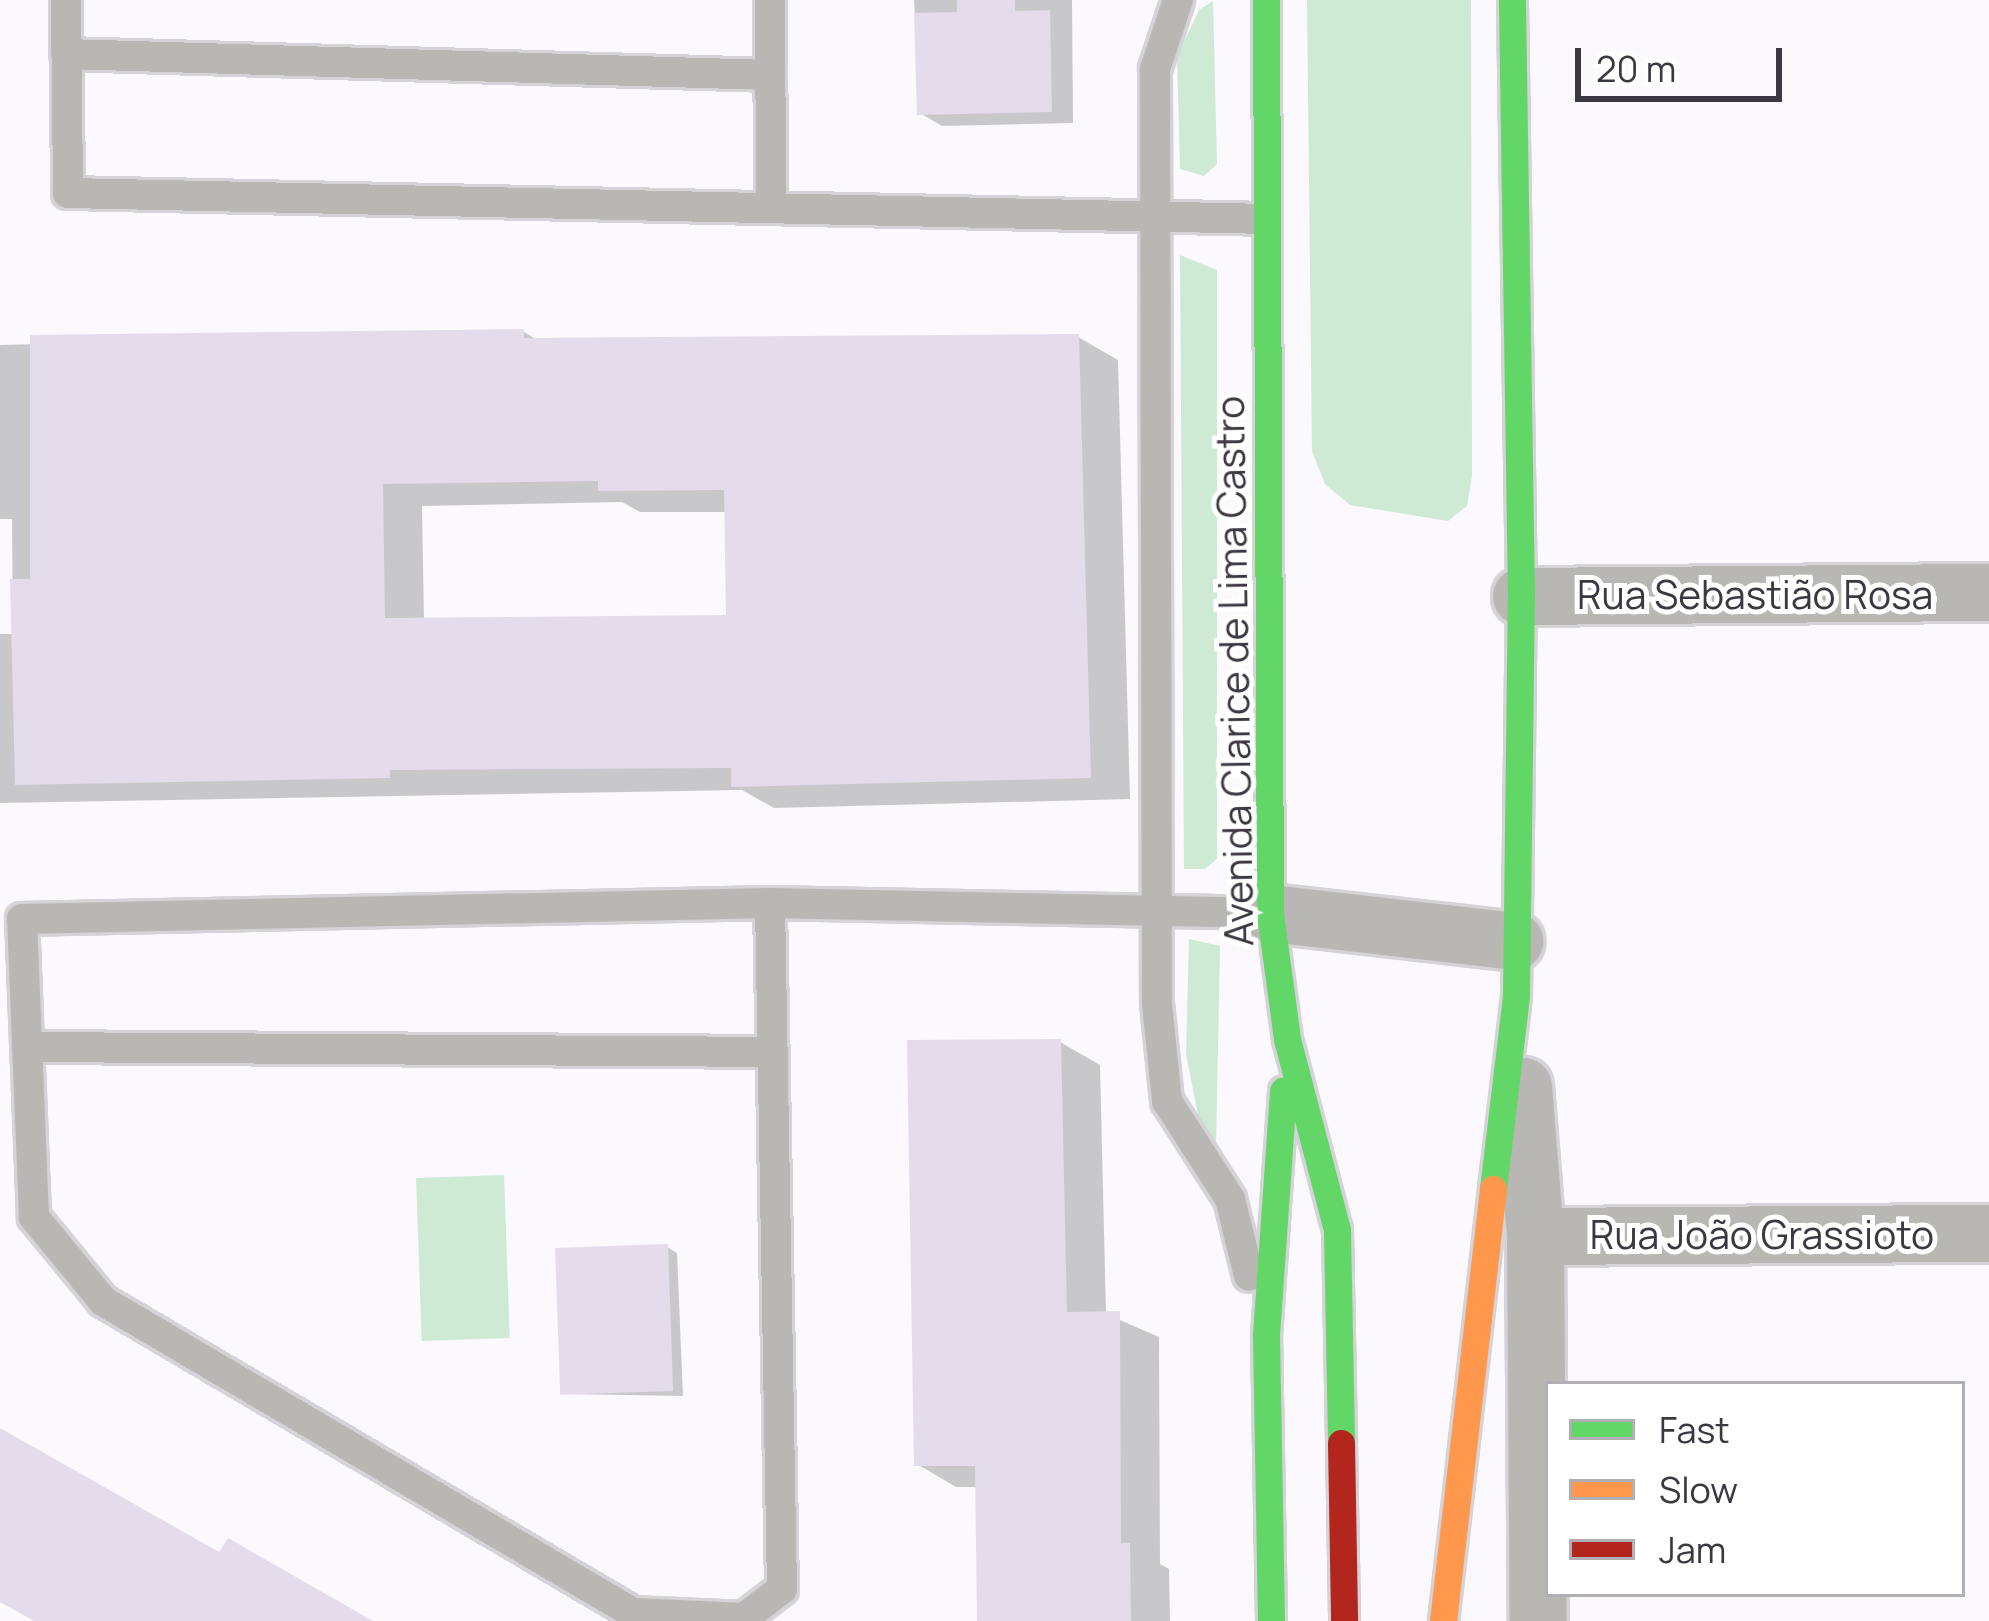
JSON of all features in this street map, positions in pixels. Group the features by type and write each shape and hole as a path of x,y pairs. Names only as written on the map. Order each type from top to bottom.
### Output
{"street":[{"name":"Avenida Clarice de Lima Castro","path":"1266,0 1270,914 1287,1039 1337,1230 1344,1621"},
{"path":"1513,0 1521,596 1515,969 1535,1236 1538,1621"},
{"name":"Rua Sebastião Rosa","path":"1521,596 1989,592"},
{"path":"1270,914 1515,969"},
{"path":"1443,1621 1515,969"},
{"path":"1270,1621 1265,1335 1287,1039"},
{"name":"Rua João Grassioto","path":"1535,1236 1989,1233"}],"lane":[{"path":"66,0 68,193 1266,219"},
{"path":"770,0 771,208"},
{"path":"1178,0 1155,69 1158,911 1167,1101 1230,1198 1265,1335"},
{"path":"66,54 770,75"},
{"path":"770,903 782,1589 744,1618 633,1613 103,1301 34,1217 22,919 770,903 1270,914"},
{"path":"27,1047 772,1052"}],"green space":[{"path":"1307,0 1471,0 1472,476 1467,506 1448,521 1350,505 1325,484 1312,451"},
{"path":"1213,1 1217,164 1204,176 1180,169 1177,56 1199,10"},
{"path":"1180,255 1217,270 1217,859 1205,869 1184,869"},
{"path":"1189,939 1220,946 1216,1147 1201,1129 1186,1055"},
{"path":"504,1175 510,1338 422,1341 416,1178"}],"building":[{"path":"957,0 1015,0 1015,11 1050,10 1052,112 917,115 914,13 957,12"},
{"path":"524,329 524,338 1079,334 1091,778 731,787 731,768 390,770 390,778 15,785 10,579 30,579 30,335","holes":["598,481 598,491 724,490 726,615 385,618 383,484"]},
{"path":"1061,1039 1067,1312 1120,1311 1121,1543 1130,1543 1131,1621 977,1621 975,1466 914,1466 907,1040"},
{"path":"668,1244 673,1391 560,1395 555,1248"},
{"path":"0,1428 219,1552 228,1538 373,1621 34,1621 0,1602"}],"traffic: fast":[{"path":"1266,0 1270,913 1287,1039 1337,1230 1341,1443"},
{"path":"1493,1189 1516,996 1521,596 1512,0"},
{"path":"1271,1621 1266,1335 1283,1091"}],"traffic: slow":[{"path":"1443,1621 1493,1189"}],"traffic: jam":[{"path":"1341,1443 1344,1621"}]}
